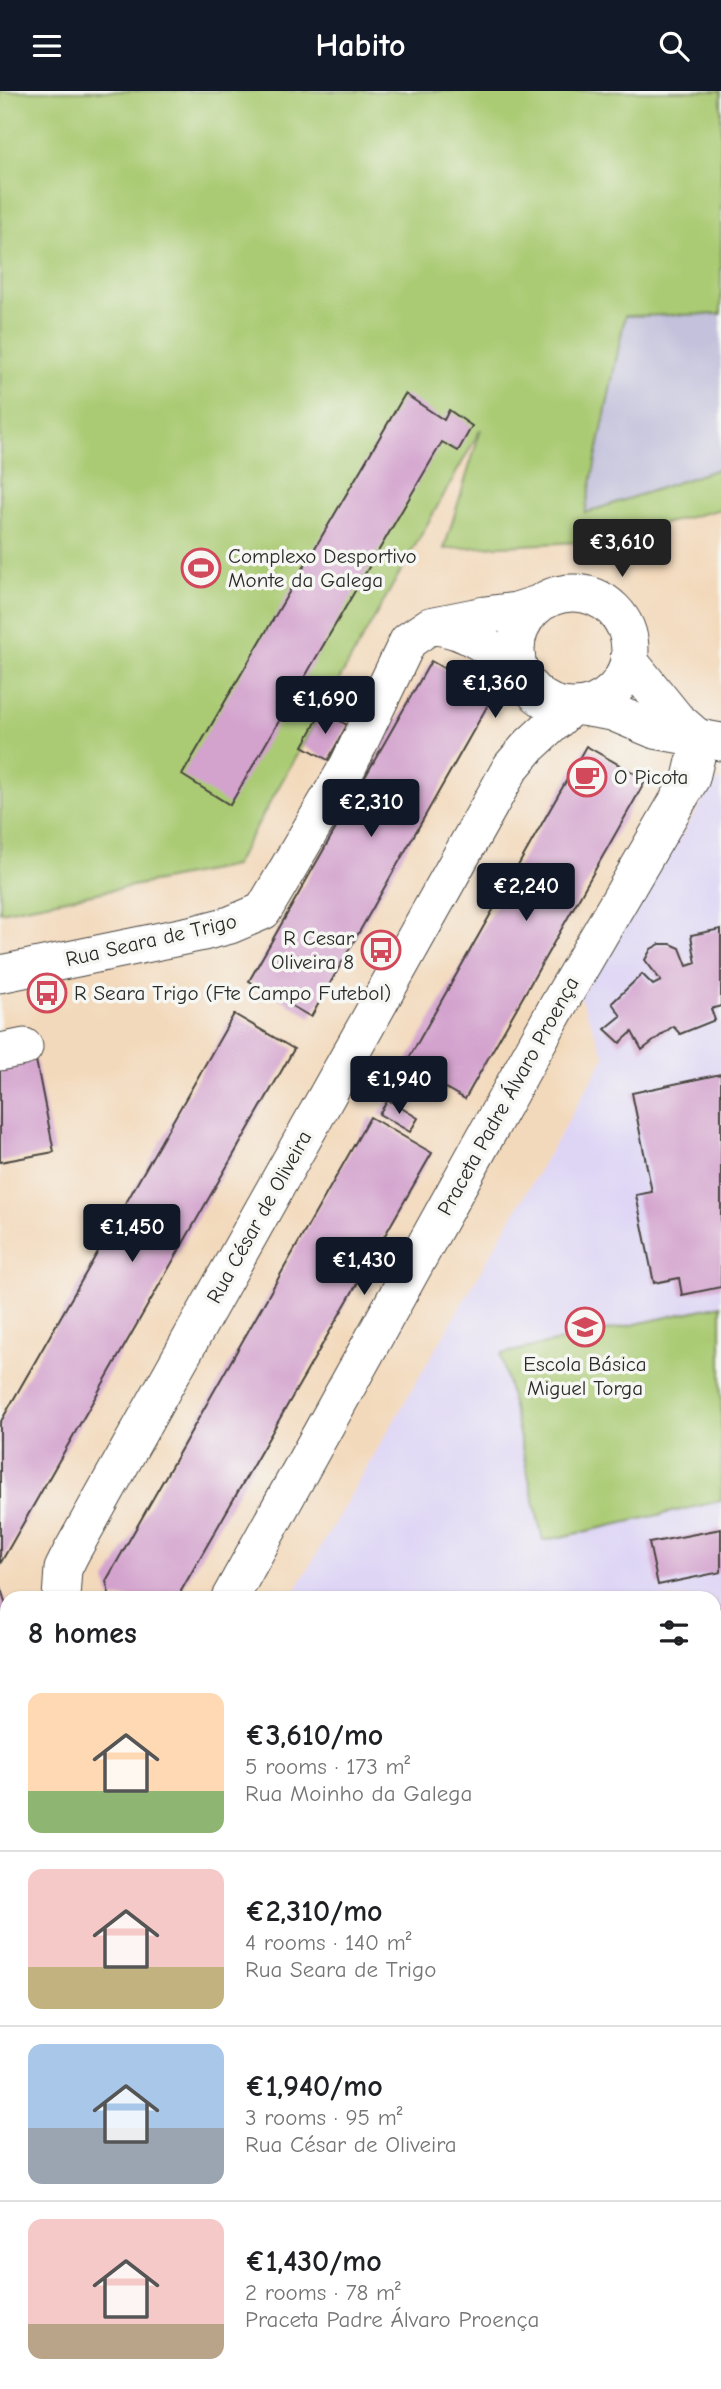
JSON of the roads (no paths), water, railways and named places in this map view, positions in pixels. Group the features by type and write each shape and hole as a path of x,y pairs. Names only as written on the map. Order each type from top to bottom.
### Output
{"street":[{"path":"430,626 516,611 555,596 571,593 588,595 603,601 625,624 630,639 626,674 615,689 601,701 576,708"},
{"path":"522,676 516,655 517,636 525,618 538,604"},
{"path":"430,626 451,628 489,646 545,701 612,712 654,730 711,741"},
{"name":"Rua Seara de Trigo","path":"0,974 199,933 230,925 263,911 348,766 408,641 430,626"},
{"path":"629,661 676,719 711,741"},
{"name":"Rua César de Oliveira","path":"511,767 524,726 522,676"},
{"name":"Rua César de Oliveira","path":"61,1591 63,1569 71,1553 511,767 529,746 576,708"},
{"name":"Praceta Padre Álvaro Proença","path":"234,1591 556,1009 711,741"}],"place":[{"name":"Complexo Desportivo Monte da Galega","path":"201,568"},
{"name":"O Picota","path":"587,777"},
{"name":"R Cesar Oliveira 8","path":"381,950"},
{"name":"R Seara Trigo (Fte Campo Futebol)","path":"47,993"},
{"name":"Escola Básica Miguel Torga","path":"585,1327"}]}
